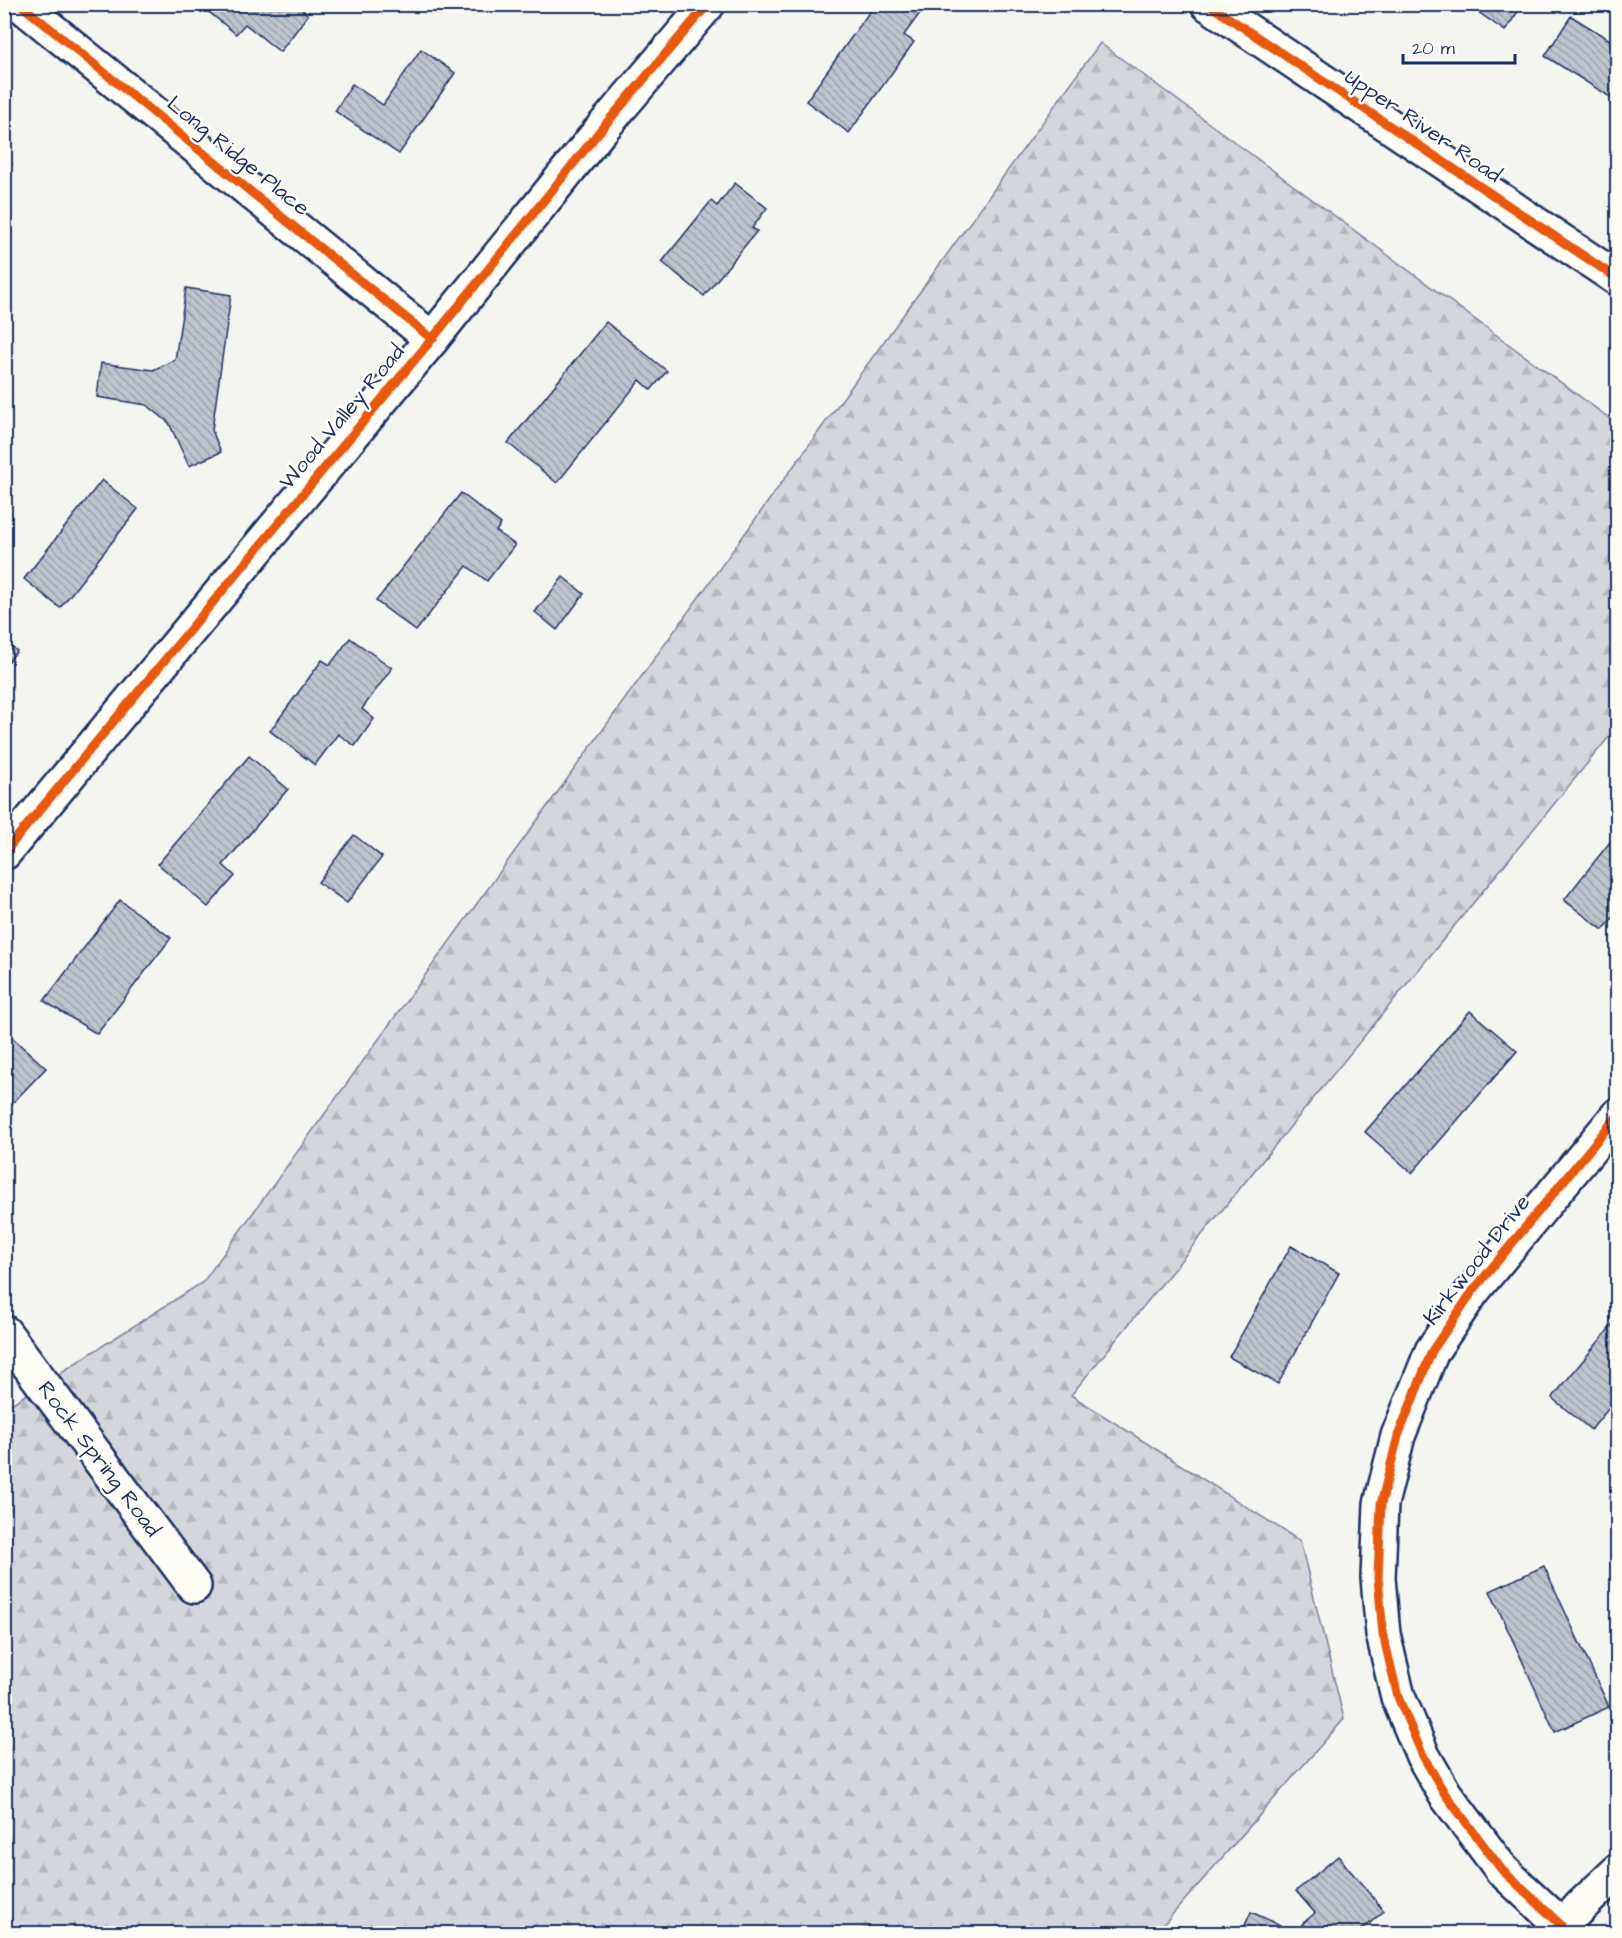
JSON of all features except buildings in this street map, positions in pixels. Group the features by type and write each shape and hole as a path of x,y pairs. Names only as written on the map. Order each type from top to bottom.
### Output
{"street":[{"name":"Long Ridge Place","path":"20,4 432,339"},
{"name":"Wood Valley Road","path":"4,853 432,339 599,132 708,4"},
{"name":"Upper River Road","path":"1208,4 1617,279"},
{"name":"Kirkwood Drive","path":"1558,1929 1502,1870 1445,1794 1424,1756 1398,1697 1383,1634 1378,1578 1381,1503 1398,1436 1432,1351 1472,1292 1617,1115"},
{"name":"Rock Spring Road","path":"4,1332 194,1586"},
{"path":"1558,1929 1617,1871"}],"green space":[{"path":"1100,43 1617,424 1617,727 1071,1395 1300,1541 1344,1719 1156,1933 5,1934 5,1408 203,1282"}],"cycle path":[{"path":"20,4 432,339"},
{"path":"4,853 432,339 599,132 708,4"},
{"path":"1208,4 1618,279"},
{"path":"1561,1925 1502,1870 1445,1794 1423,1756 1398,1697 1383,1634 1378,1578 1381,1504 1398,1436 1432,1351 1472,1292 1618,1115"}]}
